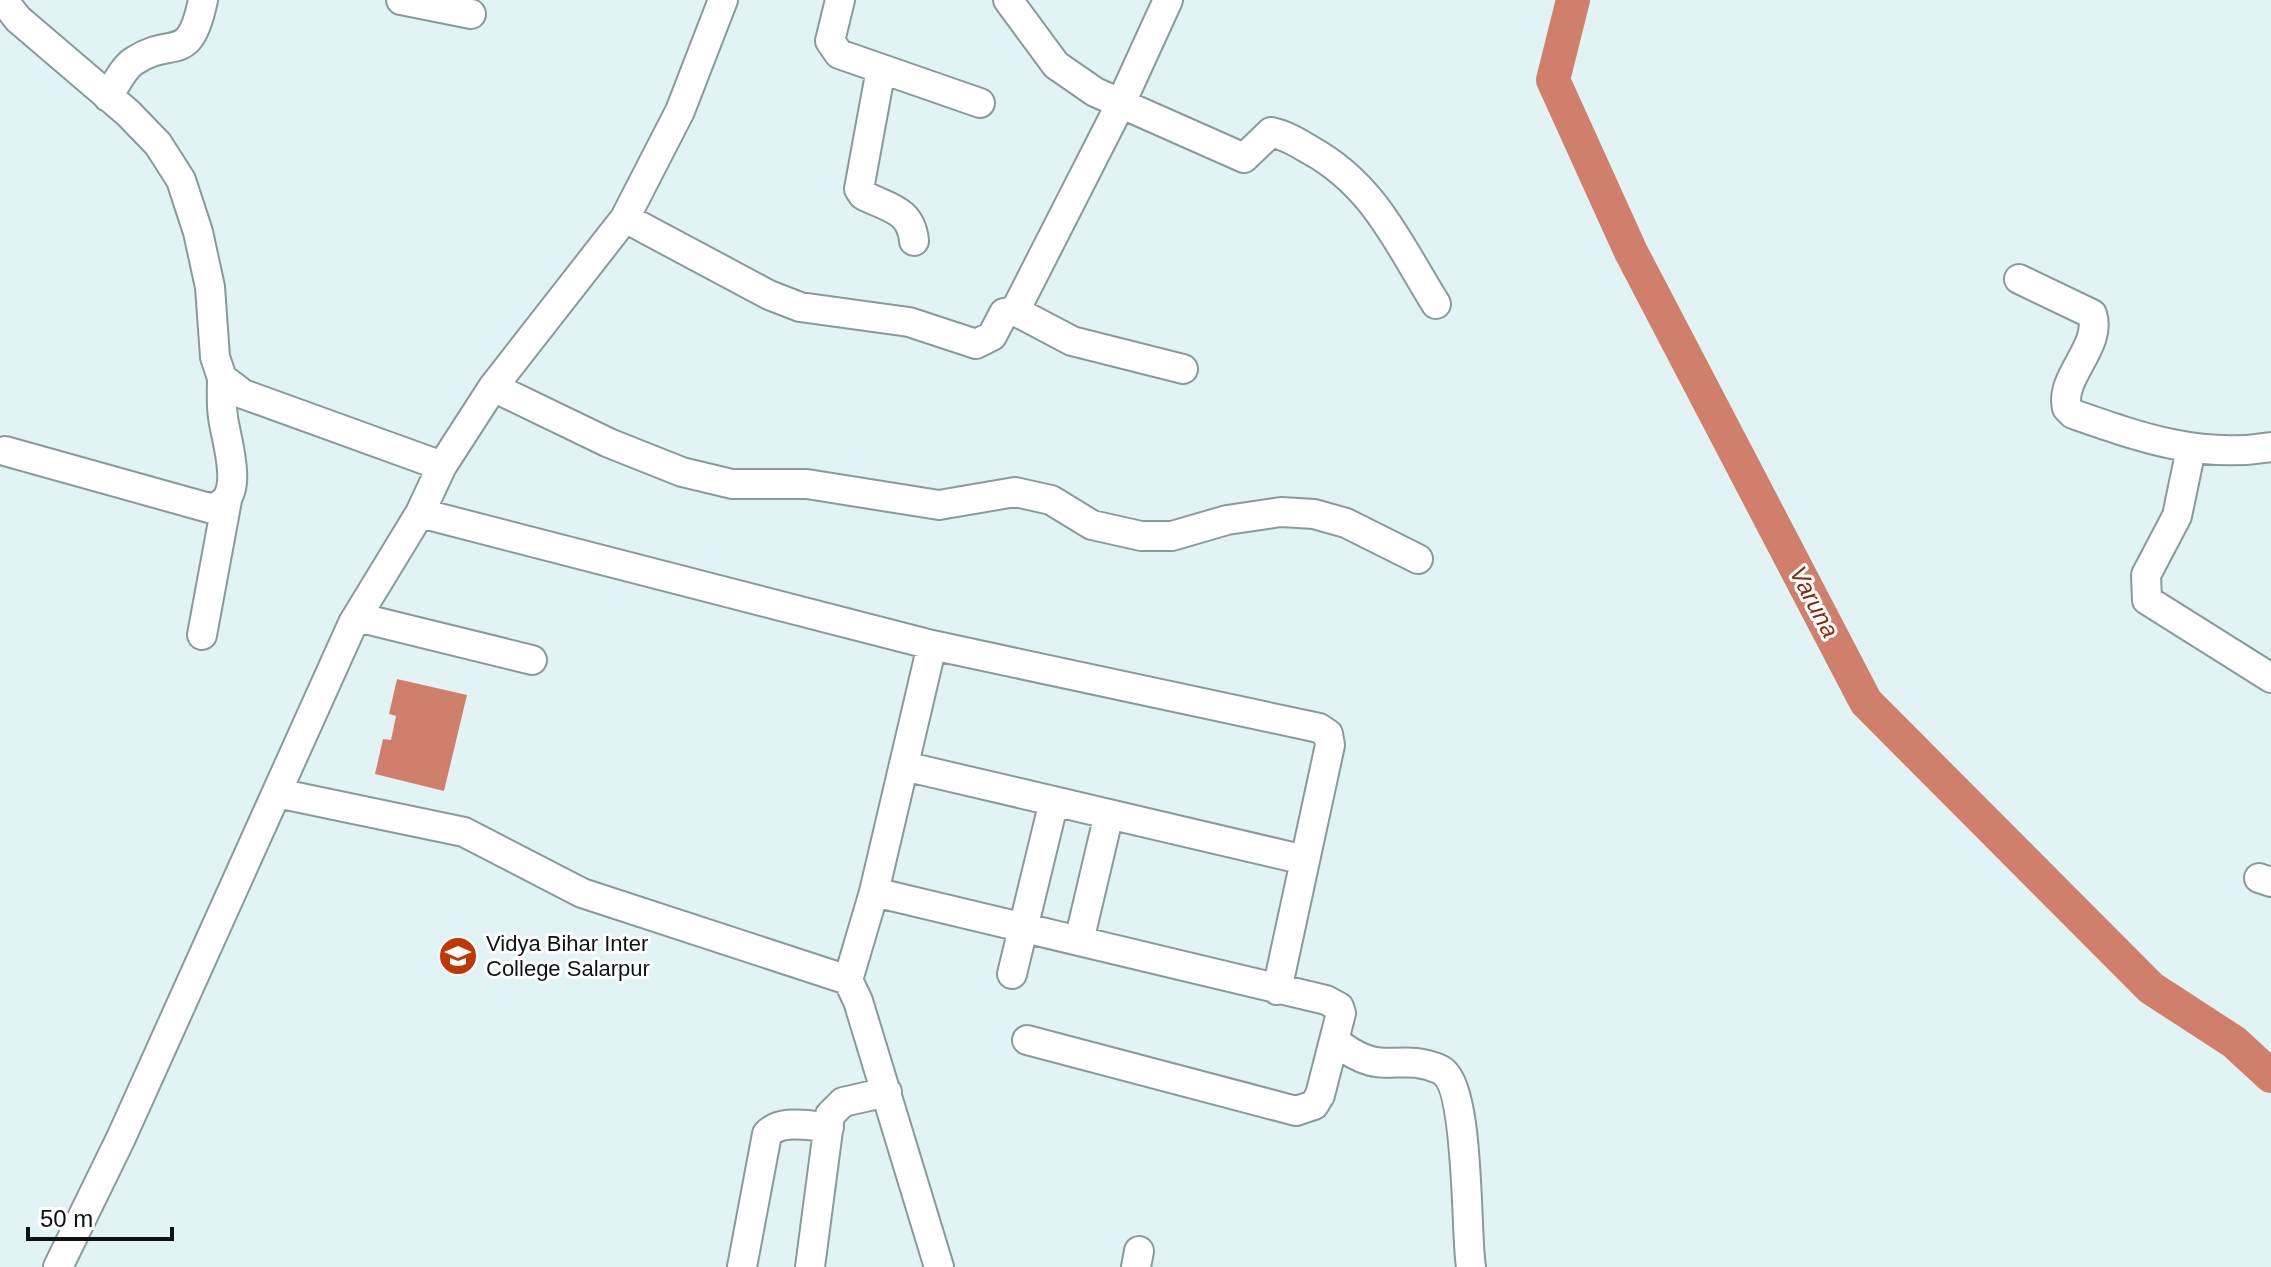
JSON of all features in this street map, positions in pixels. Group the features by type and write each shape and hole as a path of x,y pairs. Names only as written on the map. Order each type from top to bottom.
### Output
{"street":[{"path":"3,0 18,19 158,144 181,180 198,232 210,287 215,357 222,378 222,412 232,466 202,635"},
{"path":"108,97 132,62 186,42 195,31 203,0"},
{"path":"401,0 471,14"},
{"path":"58,1267 121,1138 357,617 420,513 442,466 493,387 625,218 680,111 723,0"},
{"path":"840,0 830,41 832,49 980,103"},
{"path":"1008,0 1056,65 1120,105 1185,130 1235,156 1244,158 1271,132 1282,134 1338,165 1358,183 1375,206 1436,304"},
{"path":"1015,311 1120,105 1168,0"},
{"path":"881,69 859,189 863,195 903,213 913,224 914,241"},
{"path":"625,218 769,295 800,307 909,322 976,344 992,336 1004,313 1015,311 1072,341 1183,369"},
{"path":"2019,279 2092,314 2094,330 2066,395 2067,408 2073,414 2150,441 2191,449 2271,447"},
{"path":"222,378 243,394 442,466"},
{"path":"493,387 609,443 682,472 732,484 807,484 939,505 1015,492 1051,500 1092,525 1141,536 1172,536 1271,513 1314,514 1346,523 1418,559"},
{"path":"2191,449 2177,516 2146,575 2147,600 2271,678"},
{"path":"5,451 209,508 221,506 227,500"},
{"path":"420,513 932,645 1319,728 1328,734 1330,745 1277,990"},
{"path":"357,617 532,660"},
{"path":"932,645 874,892 848,980 858,1001 887,1092 939,1267"},
{"path":"904,766 1305,860"},
{"path":"277,793 464,832 582,893 848,980"},
{"path":"1012,974 1054,801"},
{"path":"1079,941 1109,814"},
{"path":"874,892 1326,1000 1339,1007 1341,1013 1320,1095 1314,1105 1296,1111 1027,1040"},
{"path":"1335,1041 1370,1064 1417,1065 1440,1069 1449,1076 1455,1091 1463,1149 1471,1267"},
{"path":"810,1267 829,1127 835,1107 887,1092"},
{"path":"742,1267 767,1134 774,1126 829,1127"}],"shaded area":[{"path":"397,679 467,695 444,791 375,774 383,739 391,740 396,716 389,714"}],"waterway":[{"name":"Varuna","path":"1573,0 1553,80 1631,252 1866,702 2151,988 2234,1042 2271,1076"}],"place":[{"name":"Vidya Bihar Inter College Salarpur","path":"458,956"}]}
